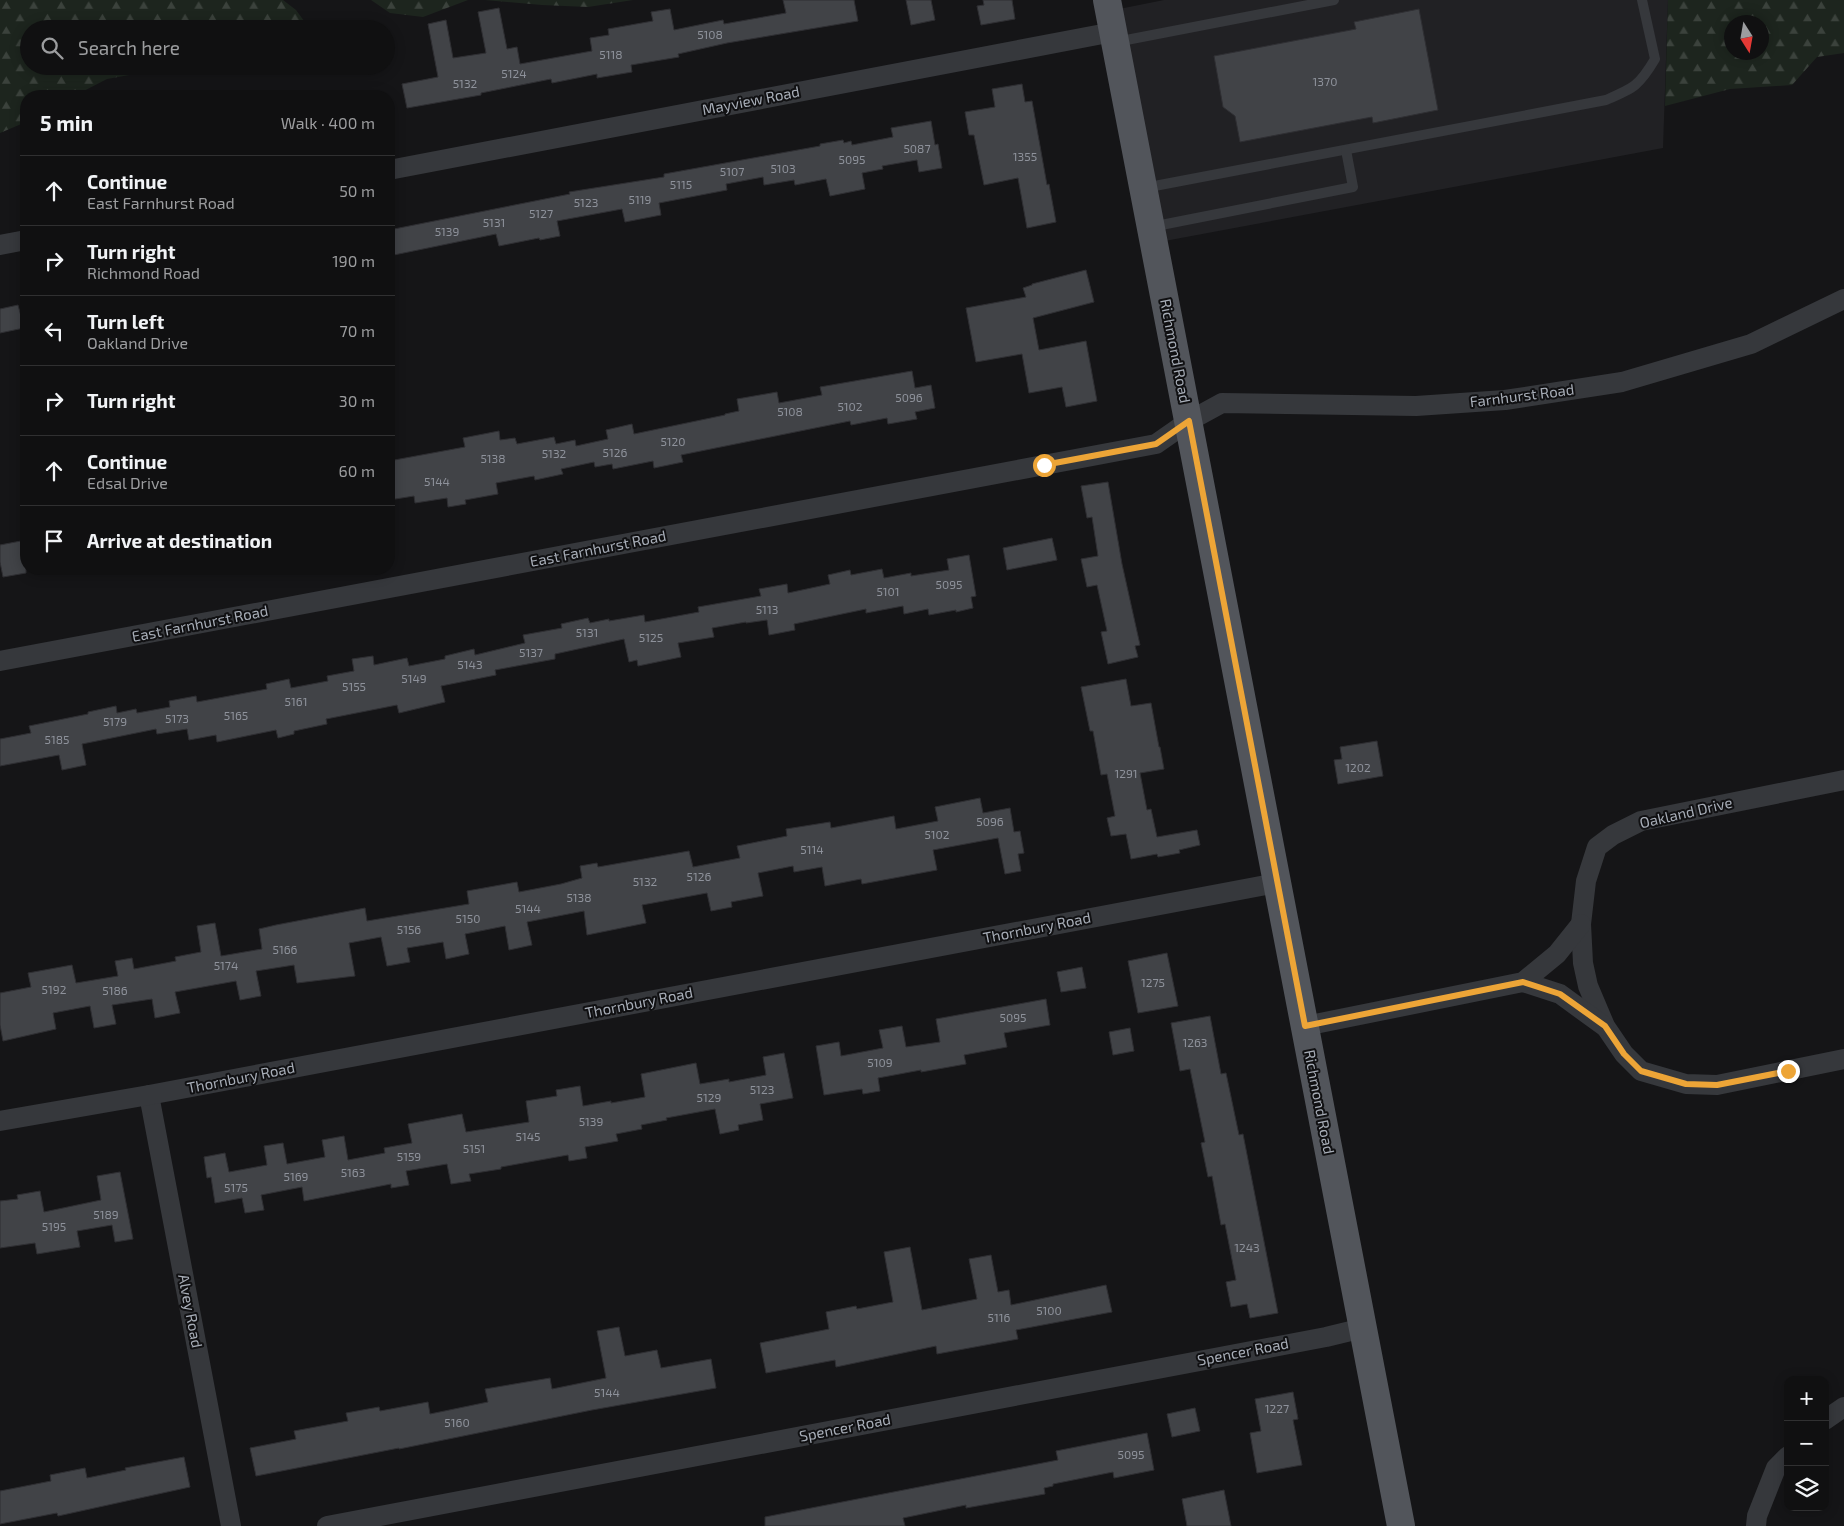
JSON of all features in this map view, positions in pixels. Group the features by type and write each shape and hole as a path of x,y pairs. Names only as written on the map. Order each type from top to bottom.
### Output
{"main road":[{"name":"Richmond Road","path":"1107,0 1401,1526"}],"street":[{"name":"Mayview Road","path":"395,169 1114,37"},
{"path":"0,245 20,241"},
{"name":"Farnhurst Road","path":"1189,421 1222,403 1416,406 1505,400 1622,382 1751,344 1844,299"},
{"name":"East Farnhurst Road","path":"0,661 1156,444 1189,421"},
{"name":"Oakland Drive","path":"1605,1026 1593,999 1583,963 1581,924 1586,881 1597,847 1613,835 1641,821 1844,780"},
{"name":"Thornbury Road","path":"0,1121 149,1095 1277,883"},
{"path":"1305,1026 1523,982 1557,954 1581,924"},
{"path":"1523,982 1560,994 1605,1026 1624,1054 1641,1071 1686,1084 1717,1085 1844,1059"},
{"name":"Alvey Road","path":"149,1095 231,1526"},
{"name":"Spencer Road","path":"327,1526 1363,1328"},
{"path":"1829,1417 1844,1407"},
{"path":"1756,1526 1757,1516 1776,1468 1784,1460"}],"lane":[{"path":"1114,37 1334,0"},
{"path":"1143,188 1606,100 1633,88 1646,75 1655,59 1642,0"},
{"path":"1150,227 1353,187 1346,150"}],"shaded area":[{"path":"1164,0 1668,0 1663,148 1154,243 1109,11"}],"green space":[{"path":"0,0 283,0 296,10 303,20 20,20 20,75 129,75 107,79 86,90 20,90 20,125 0,133"},
{"path":"371,0 468,0 423,17 390,13"},
{"path":"485,0 633,0 588,7"},
{"path":"1668,0 1844,0 1844,53 1817,57 1792,85 1730,89 1665,106"}],"building":[{"path":"783,0 854,0 858,21 727,43 678,54 679,57 631,65 632,72 597,78 597,74 552,83 551,79 481,93 481,95 407,108 402,84 438,77 428,24 446,20 453,58 486,53 478,12 499,8 507,49 517,47 520,64 592,51 590,38 609,35 608,29 653,21 651,12 670,9 674,30 723,20 724,24 786,13"},
{"path":"906,0 931,0 935,20 911,25"},
{"path":"983,0 1012,0 1015,19 981,25 977,6 984,5"},
{"path":"1419,9 1438,110 1373,123 1372,117 1240,142 1235,116 1223,107 1214,56 1356,29 1354,22"},
{"path":"1022,84 1025,102 1032,101 1047,185 1049,184 1056,222 1027,228 1018,178 984,185 974,135 969,135 965,112 995,107 992,89"},
{"path":"931,121 935,145 938,144 942,168 919,172 917,160 882,166 883,169 862,173 865,189 830,196 826,179 795,185 794,180 764,185 763,177 726,184 727,190 659,203 661,215 625,222 622,209 557,221 560,236 499,246 496,234 395,255 395,229 570,194 569,192 664,177 664,174 820,146 820,144 843,140 844,143 851,141 852,145 893,137 891,128"},
{"path":"1086,270 1094,302 1033,318 1039,350 1086,341 1097,401 1066,407 1062,387 1029,393 1022,354 976,362 966,308 1026,297 1023,288"},
{"path":"18,305 20,329 0,333 0,309"},
{"path":"912,371 915,388 931,385 935,408 915,412 917,419 888,424 887,418 851,425 850,421 681,455 683,462 654,468 653,461 613,469 612,464 595,467 594,462 561,469 563,474 535,480 534,476 496,483 498,494 465,500 466,504 448,507 447,498 415,503 414,496 395,499 395,460 465,447 463,438 499,431 500,440 515,438 517,444 554,437 556,444 575,440 576,446 608,439 606,430 632,424 634,434 739,411 737,399 777,392 779,403 822,395 820,387"},
{"path":"1108,482 1122,564 1140,645 1135,646 1138,657 1108,664 1101,632 1107,631 1097,585 1087,587 1081,559 1098,556 1092,517 1087,518 1081,486"},
{"path":"1052,538 1057,560 1007,570 1003,548"},
{"path":"20,541 20,574 3,577 0,562 0,545"},
{"path":"969,555 976,596 971,597 973,608 956,612 956,610 929,615 928,609 904,614 903,606 866,613 866,609 794,624 795,630 769,635 767,620 746,622 712,628 714,637 678,643 681,657 638,666 637,660 629,662 624,639 555,654 555,659 495,670 496,675 441,686 445,702 399,713 397,705 326,719 327,724 294,731 294,734 278,738 276,730 217,742 216,735 189,740 187,729 157,734 156,729 82,744 86,765 62,770 59,755 0,766 0,739 31,733 29,726 88,714 88,712 116,706 117,713 136,709 137,713 170,707 169,701 196,696 197,702 267,689 266,684 289,679 291,688 328,681 327,676 354,671 352,659 373,656 374,665 407,658 409,666 445,659 445,656 474,649 475,655 525,643 523,635 562,628 561,624 588,618 590,623 644,615 645,622 699,612 698,607 761,596 759,589 787,584 788,593 830,584 828,575 850,570 851,575 882,569 884,578 911,573 911,576 949,570 947,559"},
{"path":"1126,679 1131,706 1151,703 1160,747 1164,769 1140,773 1147,810 1151,809 1157,837 1197,830 1200,845 1179,850 1180,853 1158,857 1157,854 1131,859 1126,834 1111,836 1107,818 1115,816 1107,774 1101,775 1093,731 1090,731 1081,687"},
{"path":"1377,741 1383,776 1338,784 1334,760 1342,759 1340,747"},
{"path":"980,798 983,813 1010,808 1014,832 1020,831 1024,853 1018,854 1021,871 1005,874 998,838 933,850 937,870 862,884 861,879 825,886 822,867 794,872 793,866 758,873 763,896 731,902 732,907 711,911 707,893 642,905 646,923 587,935 584,911 527,922 532,945 509,950 505,926 465,934 469,954 446,959 443,942 407,948 410,962 387,966 381,937 349,943 355,976 297,983 294,965 256,971 261,996 240,1000 236,981 175,992 180,1013 155,1018 152,999 112,1005 116,1024 94,1028 90,1006 53,1013 56,1029 3,1041 0,1025 0,993 31,987 28,973 72,965 76,983 118,976 115,961 132,958 134,969 176,961 175,957 201,952 197,926 215,923 221,956 262,949 259,929 276,925 365,908 367,921 469,904 467,891 517,882 519,892 561,884 582,878 580,866 597,863 598,867 689,851 693,867 740,858 737,846 787,836 786,829 830,822 831,828 894,816 896,829 938,821 935,807"},
{"path":"1167,953 1178,1006 1138,1013 1128,961"},
{"path":"1082,967 1086,988 1061,992 1057,972"},
{"path":"1046,999 1050,1025 1004,1033 1007,1047 964,1055 966,1064 878,1078 880,1091 863,1094 862,1089 824,1095 816,1046 839,1042 841,1056 883,1048 879,1030 902,1026 906,1047 940,1042 936,1019"},
{"path":"1210,1016 1221,1074 1226,1073 1239,1135 1243,1134 1278,1313 1250,1318 1247,1304 1231,1307 1226,1282 1236,1280 1225,1224 1221,1225 1212,1176 1208,1177 1201,1143 1205,1142 1190,1069 1180,1071 1171,1023"},
{"path":"1130,1028 1134,1051 1113,1055 1109,1032"},
{"path":"784,1053 793,1098 760,1104 763,1120 738,1125 739,1130 720,1134 715,1109 666,1118 667,1120 641,1125 642,1129 616,1134 618,1141 585,1147 587,1158 569,1161 568,1155 501,1167 501,1169 469,1174 471,1181 451,1184 447,1164 406,1171 409,1185 391,1188 391,1184 304,1201 302,1187 261,1195 264,1210 245,1213 242,1198 215,1203 211,1177 207,1178 204,1157 225,1153 229,1172 267,1165 264,1146 283,1143 287,1164 325,1157 322,1140 344,1136 348,1160 385,1153 384,1148 412,1143 408,1124 462,1114 466,1132 529,1122 526,1101 557,1096 556,1090 580,1086 583,1106 611,1101 611,1103 645,1097 641,1074 696,1063 700,1084 729,1079 729,1082 766,1075 763,1057"},
{"path":"120,1172 133,1239 115,1242 112,1225 77,1231 80,1247 37,1254 35,1243 0,1248 0,1201 18,1199 17,1195 40,1191 44,1212 101,1200 97,1176"},
{"path":"910,1247 922,1310 977,1299 969,1259 991,1255 998,1292 1009,1290 1011,1305 1106,1285 1112,1312 1016,1330 1018,1339 937,1354 936,1346 836,1367 835,1360 766,1373 760,1343 829,1329 826,1312 856,1306 857,1309 893,1302 884,1252"},
{"path":"619,1327 625,1356 657,1350 661,1368 711,1359 716,1388 592,1410 256,1476 250,1448 296,1439 294,1431 348,1421 346,1413 379,1407 380,1411 428,1402 430,1414 488,1402 485,1389 550,1378 552,1389 606,1378 597,1331"},
{"path":"1293,1392 1298,1419 1293,1420 1302,1465 1257,1473 1250,1433 1261,1431 1255,1399"},
{"path":"1195,1408 1200,1431 1172,1437 1167,1414"},
{"path":"1147,1433 1154,1470 1114,1478 1113,1472 1053,1484 1053,1486 1044,1488 1045,1494 966,1508 966,1505 903,1518 905,1526 765,1526 765,1517 1058,1460 1056,1451"},
{"path":"184,1457 190,1487 58,1516 57,1513 0,1524 0,1491 51,1481 50,1475 85,1468 87,1478 126,1470 125,1468"},
{"path":"1224,1490 1231,1526 1187,1526 1182,1499"}],"route":[{"path":"1044,465 1156,444 1189,421 1305,1026 1523,982 1560,994 1605,1026 1624,1054 1641,1071 1686,1084 1717,1085 1788,1071"}]}
